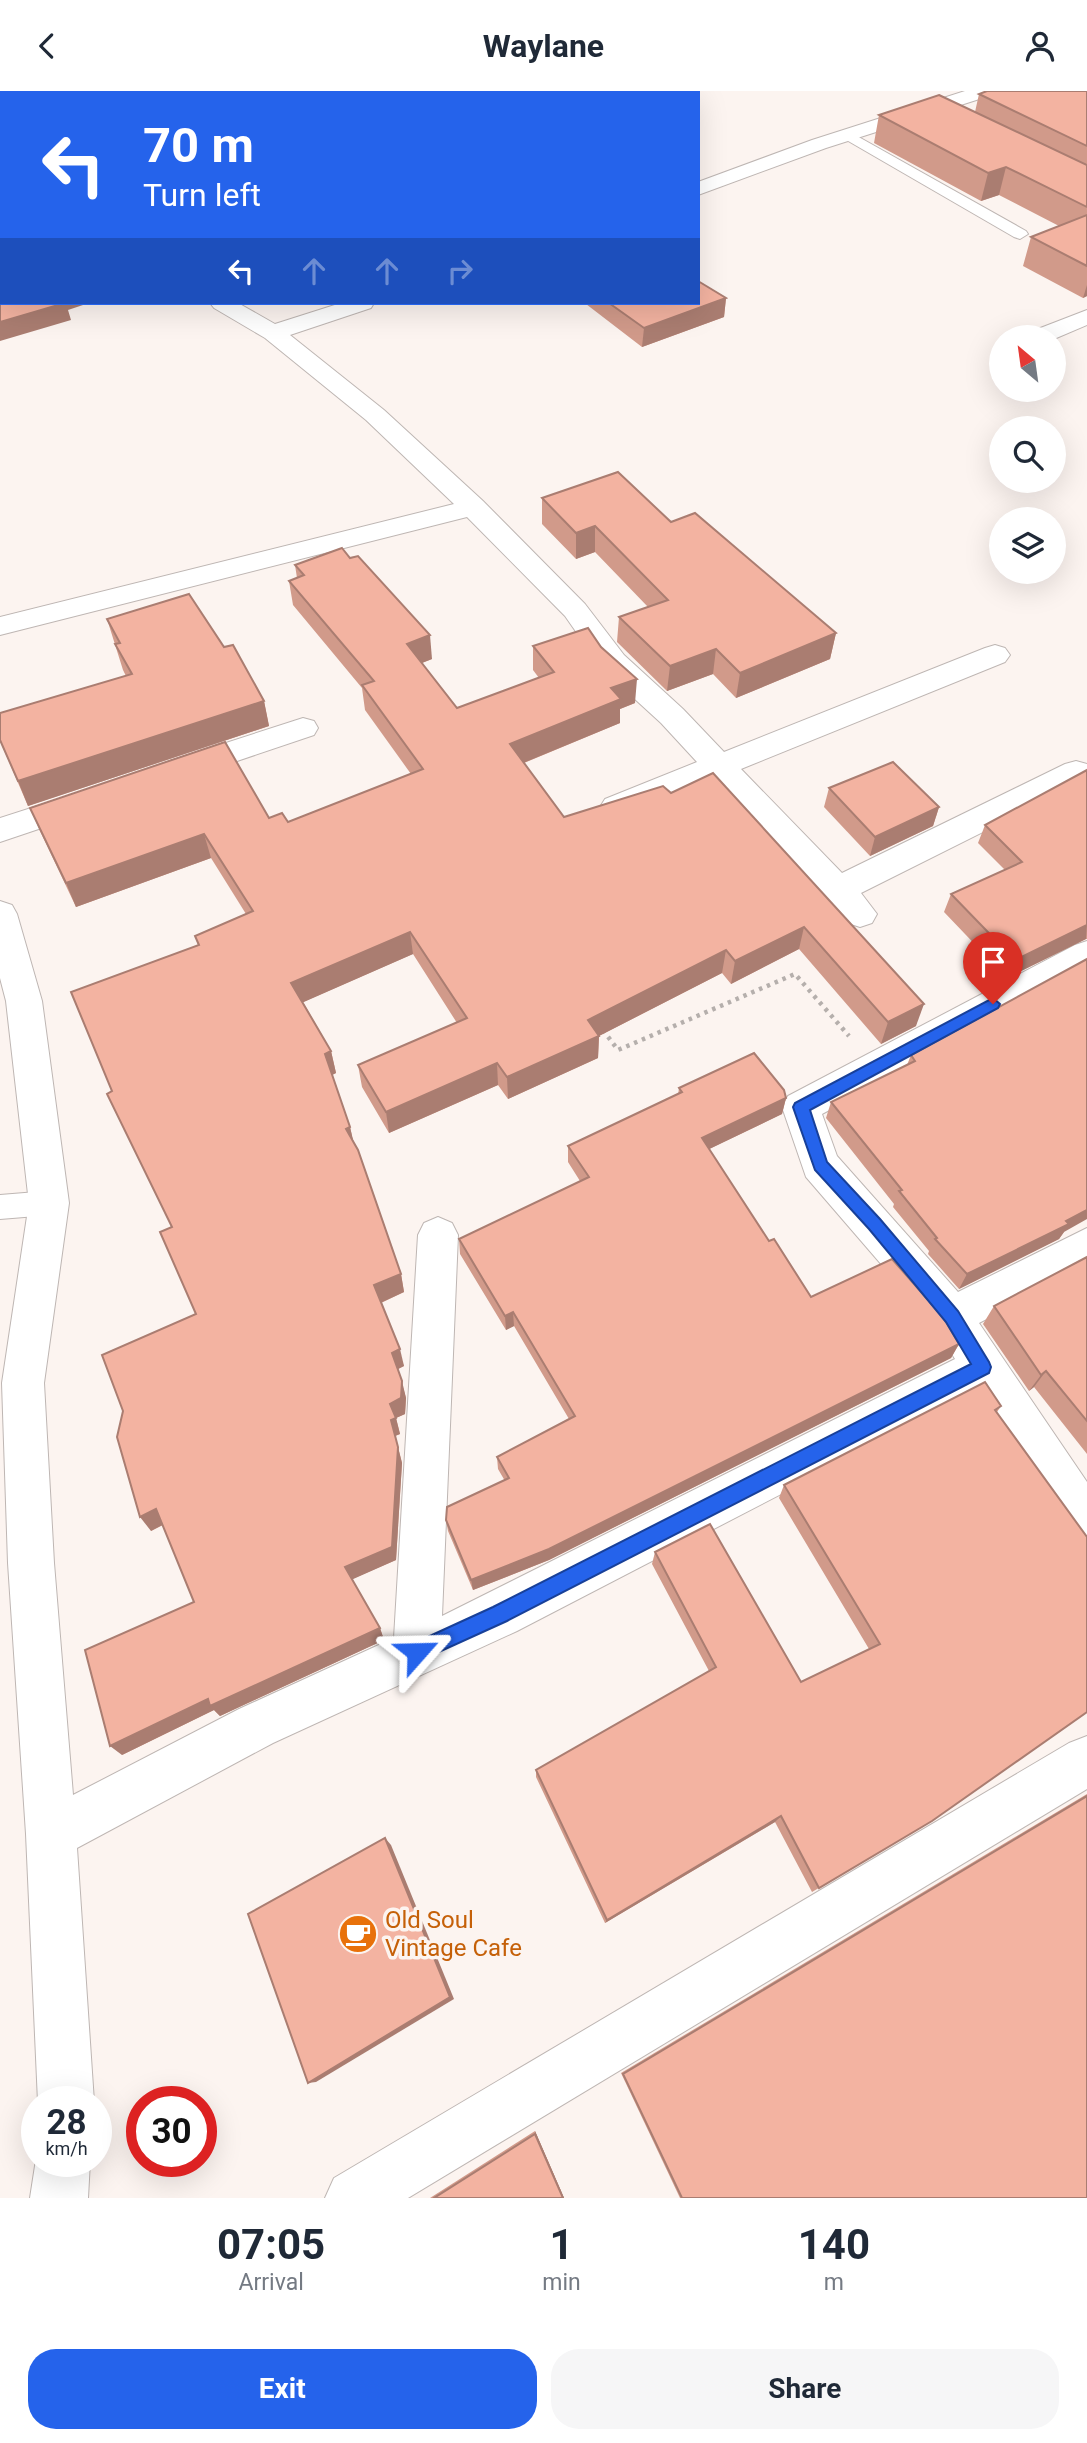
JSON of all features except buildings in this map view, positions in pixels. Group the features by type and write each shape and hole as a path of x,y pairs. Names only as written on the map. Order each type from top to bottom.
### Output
{"street":[{"path":"700,188 848,135 985,91"},
{"path":"928,110 953,122"},
{"path":"225,305 273,333 375,415 472,507 575,610 613,662 672,716 860,914"},
{"path":"273,333 357,305"},
{"path":"1066,326 1087,317"},
{"path":"0,626 472,507"},
{"path":"591,817 995,655"},
{"path":"153,778 303,728"},
{"path":"838,890 1076,772"},
{"path":"0,830 114,791"},
{"path":"0,914 24,1002 49,1203 23,1383 31,1563 51,1834 65,2086"},
{"path":"1087,954 801,1107 820,1165 952,1316 982,1367 1087,1521"},
{"path":"417,1652 438,1235"},
{"path":"952,1316 1087,1246"},
{"path":"51,1834 256,1726 500,1614 982,1367"},
{"path":"354,2198 1087,1761"},
{"path":"59,2198 61,2177"}],"lane":[{"path":"848,135 1020,234"},
{"path":"0,1207 49,1203"}],"path":[{"path":"600,1027 618,1049 795,974 875,1067"}],"place":[{"name":"Old Soul Vintage Cafe","path":"358,1934"}],"route":[{"path":"417,1652 500,1614 982,1367 952,1316 820,1165 801,1107 993,1004"}]}
